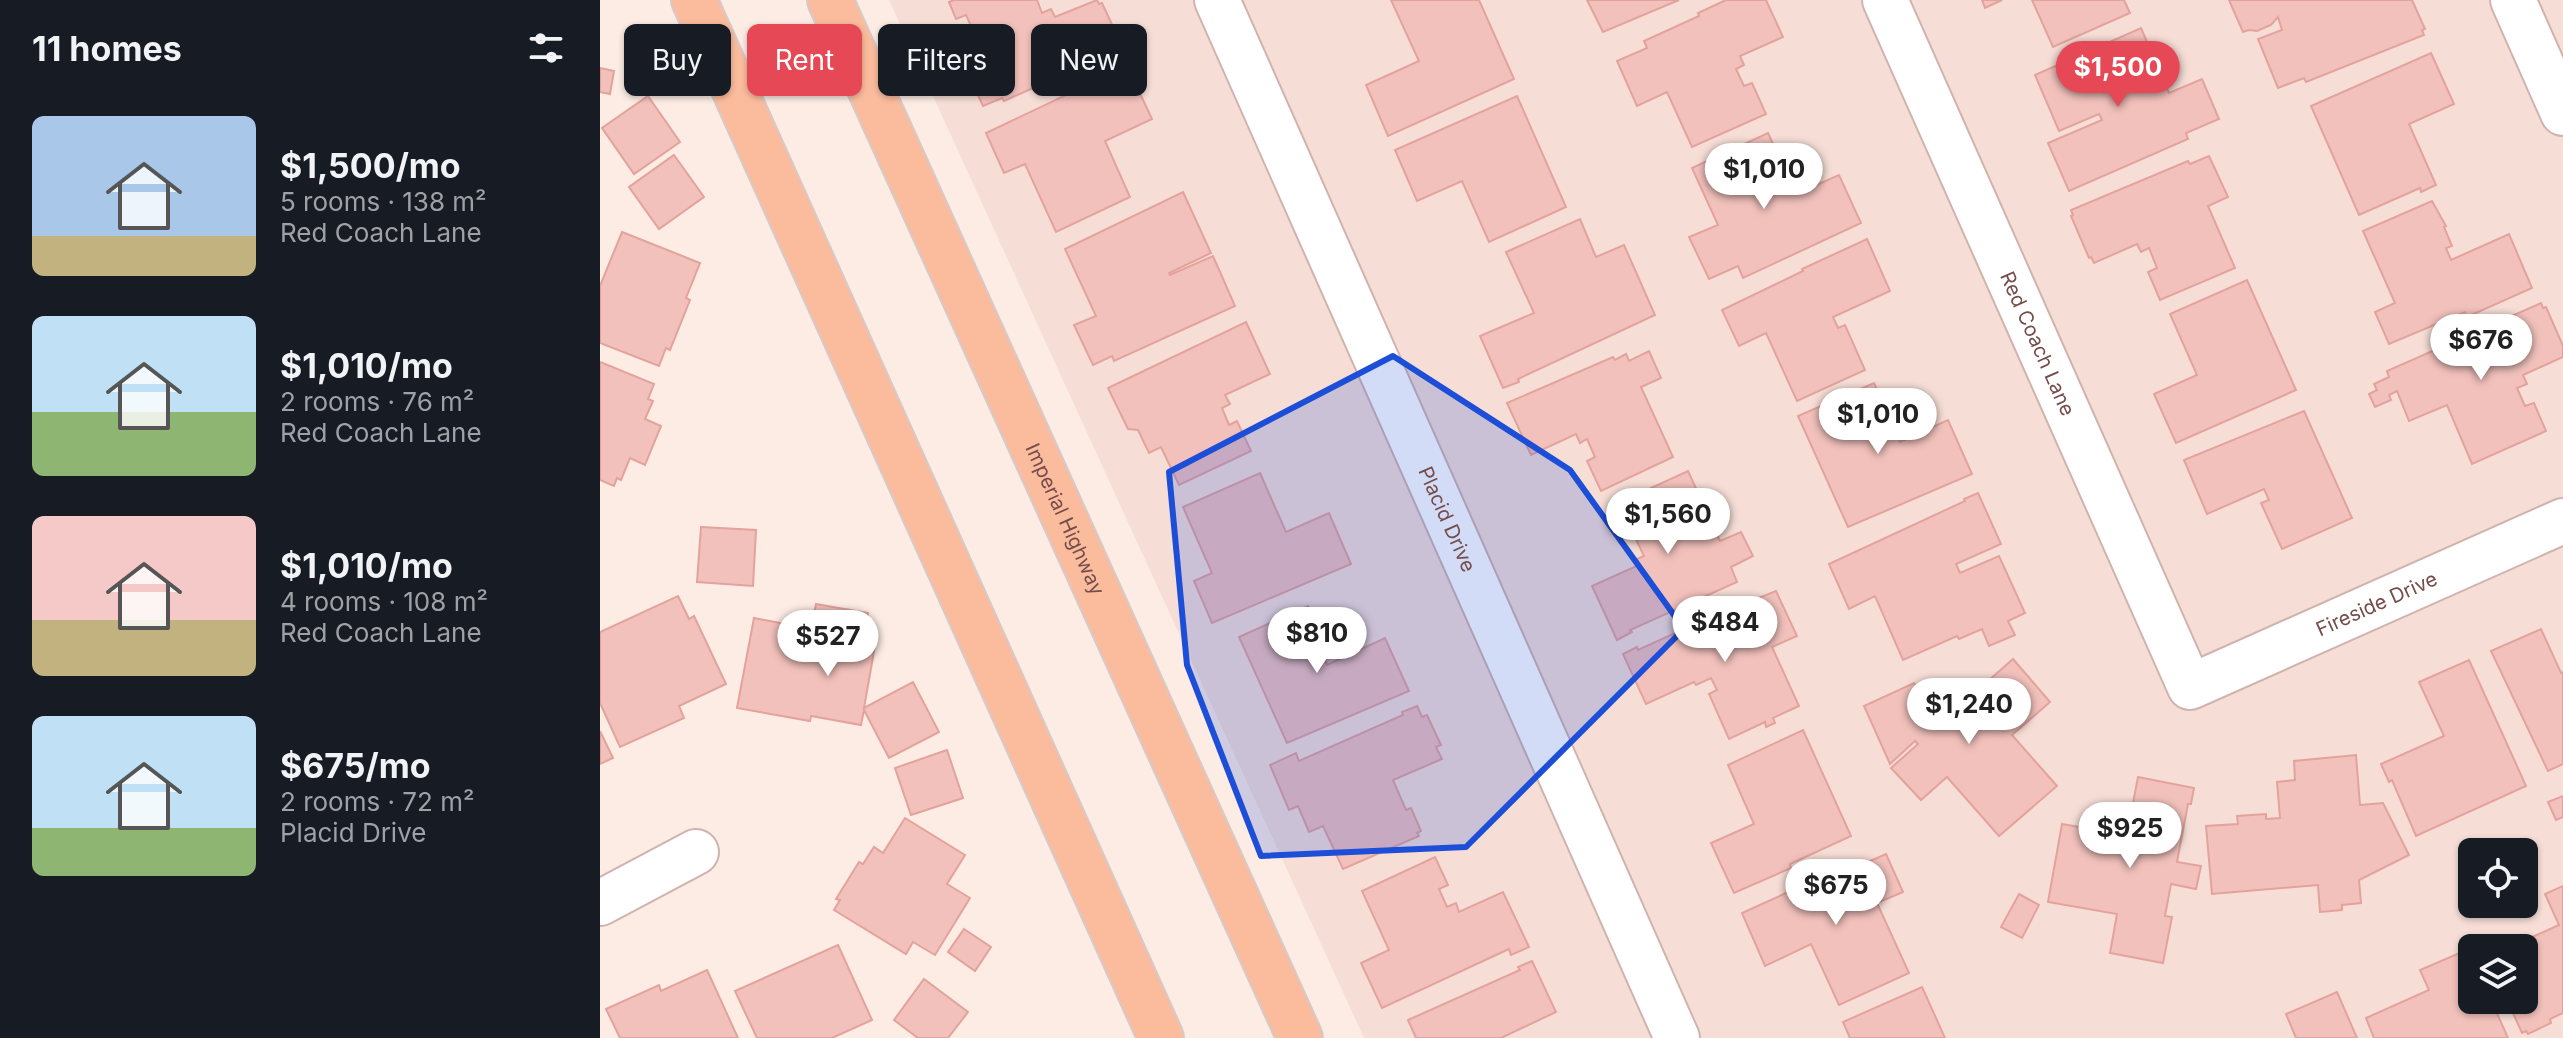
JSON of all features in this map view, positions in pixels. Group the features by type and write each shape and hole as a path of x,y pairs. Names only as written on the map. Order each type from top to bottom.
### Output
{"main road":[{"path":"694,0 1161,1038"},
{"name":"Imperial Highway","path":"830,0 1300,1038"}],"street":[{"name":"Placid Drive","path":"1217,0 1677,1038"},
{"name":"Red Coach Lane","path":"1885,0 2190,687"},
{"path":"2513,0 2563,113"},
{"name":"Fireside Drive","path":"2190,687 2563,521"},
{"path":"600,903 696,852"}],"highlighted area":[{"path":"1393,356 1570,470 1684,629 1466,847 1261,856 1187,665 1169,472"}],"shaded area":[{"path":"889,0 2563,0 2563,1038 1364,1038 933,96 1015,96 1015,24 900,24"}],"building":[{"path":"1037,0 1042,13 1051,9 1055,17 1097,0 1099,4 1102,3 1112,24 1031,24 1031,89 1004,101 1002,98 983,106 978,96 1015,96 1015,24 970,24 966,15 956,19 949,2"},
{"path":"1391,0 1479,0 1514,79 1388,136 1366,85 1419,61"},
{"path":"1587,0 1679,0 1603,32"},
{"path":"1726,0 1766,0 1783,37 1740,56 1744,65 1736,69 1744,86 1752,83 1766,114 1692,147 1667,92 1637,106 1617,61 1647,48 1644,41"},
{"path":"1982,0 2002,0 1985,8"},
{"path":"2032,0 2124,0 2130,13 2053,47"},
{"path":"2229,0 2412,0 2425,29 2422,30 2424,35 2306,82 2304,78 2278,88 2258,39 2282,30 2278,17 2271,25 2257,31 2243,32"},
{"path":"2141,28 2169,93 2202,79 2219,119 2186,133 2188,139 2069,191 2048,143 2102,120 2099,114 2059,131 2035,75"},
{"path":"2431,53 2454,104 2409,124 2436,185 2421,192 2420,188 2359,215 2311,106"},
{"path":"600,68 614,71 610,94 600,92"},
{"path":"648,96 680,142 634,174 602,128"},
{"path":"1064,96 1141,96 1152,119 1105,141 1130,197 1056,232 1025,164 1004,173 986,133"},
{"path":"1517,96 1566,207 1489,242 1462,181 1417,201 1395,150"},
{"path":"1768,133 1796,194 1839,175 1861,223 1743,278 1738,266 1709,279 1689,237 1718,225 1692,168"},
{"path":"674,155 704,197 659,229 629,187"},
{"path":"2209,156 2228,197 2208,206 2235,268 2160,300 2148,272 2157,268 2149,248 2141,252 2137,244 2094,263 2089,258 2071,210 2188,161 2190,164"},
{"path":"1183,192 1211,253 1169,273 1213,256 1235,306 1114,361 1112,356 1093,365 1074,325 1096,316 1065,249"},
{"path":"2432,201 2446,226 2452,246 2446,248 2451,260 2509,234 2532,288 2467,317 2465,312 2389,344 2375,312 2395,303 2363,231"},
{"path":"1580,219 1596,257 1624,245 1655,315 1503,388 1480,336 1534,313 1506,252"},
{"path":"622,232 700,263 686,298 690,300 670,350 666,348 659,366 600,343 600,286"},
{"path":"1867,239 1890,291 1833,317 1838,328 1845,325 1865,370 1797,401 1766,333 1739,346 1722,310"},
{"path":"2247,280 2296,390 2176,443 2154,394 2197,375 2170,314"},
{"path":"2541,303 2543,308 2546,307 2563,346 2563,357 2523,375 2527,384 2517,388 2525,406 2534,403 2546,431 2472,464 2447,405 2409,421 2397,391 2389,395 2391,400 2375,407 2369,394 2377,390 2374,384 2389,377 2387,371"},
{"path":"1246,322 1270,374 1225,395 1230,404 1222,408 1229,425 1237,421 1251,451 1179,485 1161,447 1149,453 1138,430 1128,429 1108,388"},
{"path":"1649,351 1661,378 1641,387 1673,457 1601,491 1587,461 1595,457 1587,439 1580,443 1576,434 1531,455 1507,403 1613,357 1615,360 1626,354 1629,361"},
{"path":"600,362 654,384 648,399 653,401 645,419 661,426 645,465 630,458 621,480 617,478 614,486 600,480"},
{"path":"1874,383 1900,442 1948,420 1972,474 1848,527 1798,416"},
{"path":"2304,411 2352,518 2282,549 2261,503 2269,500 2264,489 2207,514 2184,460"},
{"path":"1688,471 1720,541 1741,532 1753,556 1731,567 1737,582 1630,630 1632,632 1617,640 1592,586 1639,565 1637,559 1644,556 1634,535 1629,538 1614,505"},
{"path":"1260,473 1286,532 1329,513 1351,564 1212,623 1194,581 1212,573 1183,507"},
{"path":"1978,493 2001,544 1956,564 1960,573 1999,556 2025,613 2008,621 2015,635 1989,646 1982,629 1959,639 1957,636 1903,660 1875,596 1849,609 1829,564"},
{"path":"701,527 756,530 753,586 697,582"},
{"path":"1776,591 1797,636 1772,647 1799,706 1773,718 1775,723 1766,727 1765,722 1729,739 1709,694 1717,690 1711,678 1696,685 1694,682 1646,704 1623,654 1717,614 1715,611 1724,607 1726,611"},
{"path":"678,596 689,619 694,616 726,684 679,706 684,718 620,747 600,703 600,632"},
{"path":"816,604 868,613 863,637 876,640 864,708 913,682 939,732 889,758 864,710 861,725 811,716 810,721 737,708 754,618 811,629"},
{"path":"1308,606 1329,650 1322,653 1327,665 1385,638 1409,691 1287,743 1239,637"},
{"path":"2541,629 2563,672 2563,764 2548,771 2491,651"},
{"path":"2013,659 2050,702 2012,735 2057,786 1999,836 1947,777 1921,800 1891,768 1918,744 1915,741 1890,764 1864,706 1914,683 1935,728"},
{"path":"2469,660 2526,786 2416,836 2392,780 2389,782 2381,764 2444,736 2419,682"},
{"path":"1417,706 1422,717 1427,715 1441,745 1436,747 1442,759 1393,780 1406,810 1411,808 1421,831 1417,833 1419,836 1343,869 1323,826 1309,832 1298,806 1289,810 1270,765 1296,753 1299,761"},
{"path":"1803,730 1851,836 1790,864 1791,868 1734,893 1711,843 1754,824 1728,765"},
{"path":"600,731 613,758 600,764"},
{"path":"947,750 963,798 911,815 895,768"},
{"path":"2356,755 2360,805 2383,803 2409,855 2359,880 2361,903 2342,905 2342,910 2320,912 2318,885 2212,894 2206,826 2238,824 2237,816 2266,814 2266,819 2280,818 2277,782 2295,780 2294,761"},
{"path":"2138,777 2194,788 2177,862 2201,866 2196,889 2171,884 2165,916 2172,917 2163,963 2110,953 2117,914 2048,902 2062,824 2112,833 2110,843 2125,845"},
{"path":"2563,796 2563,817 2556,820 2548,802"},
{"path":"905,818 965,855 947,884 970,898 935,955 913,942 906,954 834,910 840,900 836,899 859,862 863,864 874,847 883,853"},
{"path":"1886,854 1903,892 1877,903 1909,973 1839,1005 1811,944 1765,966 1742,913 1859,860 1861,865"},
{"path":"1435,857 1448,885 1439,889 1447,907 1456,903 1459,912 1503,892 1529,947 1511,955 1509,949 1382,1008 1361,963 1389,950 1362,891"},
{"path":"2563,886 2563,1013 2550,1019 2551,1023 2528,1034 2526,1031 2522,1033 2513,1014 2538,1014 2538,934 2559,925 2545,894"},
{"path":"2019,894 2039,905 2022,938 2001,927"},
{"path":"964,929 991,947 975,971 948,952"},
{"path":"838,945 872,1020 832,1038 757,1038 735,991"},
{"path":"2458,954 2458,1014 2497,1014 2508,1038 2374,1038 2366,1018 2429,990 2420,970"},
{"path":"1532,961 1556,1012 1501,1038 1416,1038 1408,1020 1520,970 1518,967"},
{"path":"707,970 738,1038 620,1038 606,1009 659,985 661,991"},
{"path":"924,979 968,1012 948,1038 918,1038 894,1020"},
{"path":"1922,987 1945,1038 1850,1038 1843,1022"},
{"path":"2337,992 2357,1038 2296,1038 2286,1014"}]}
